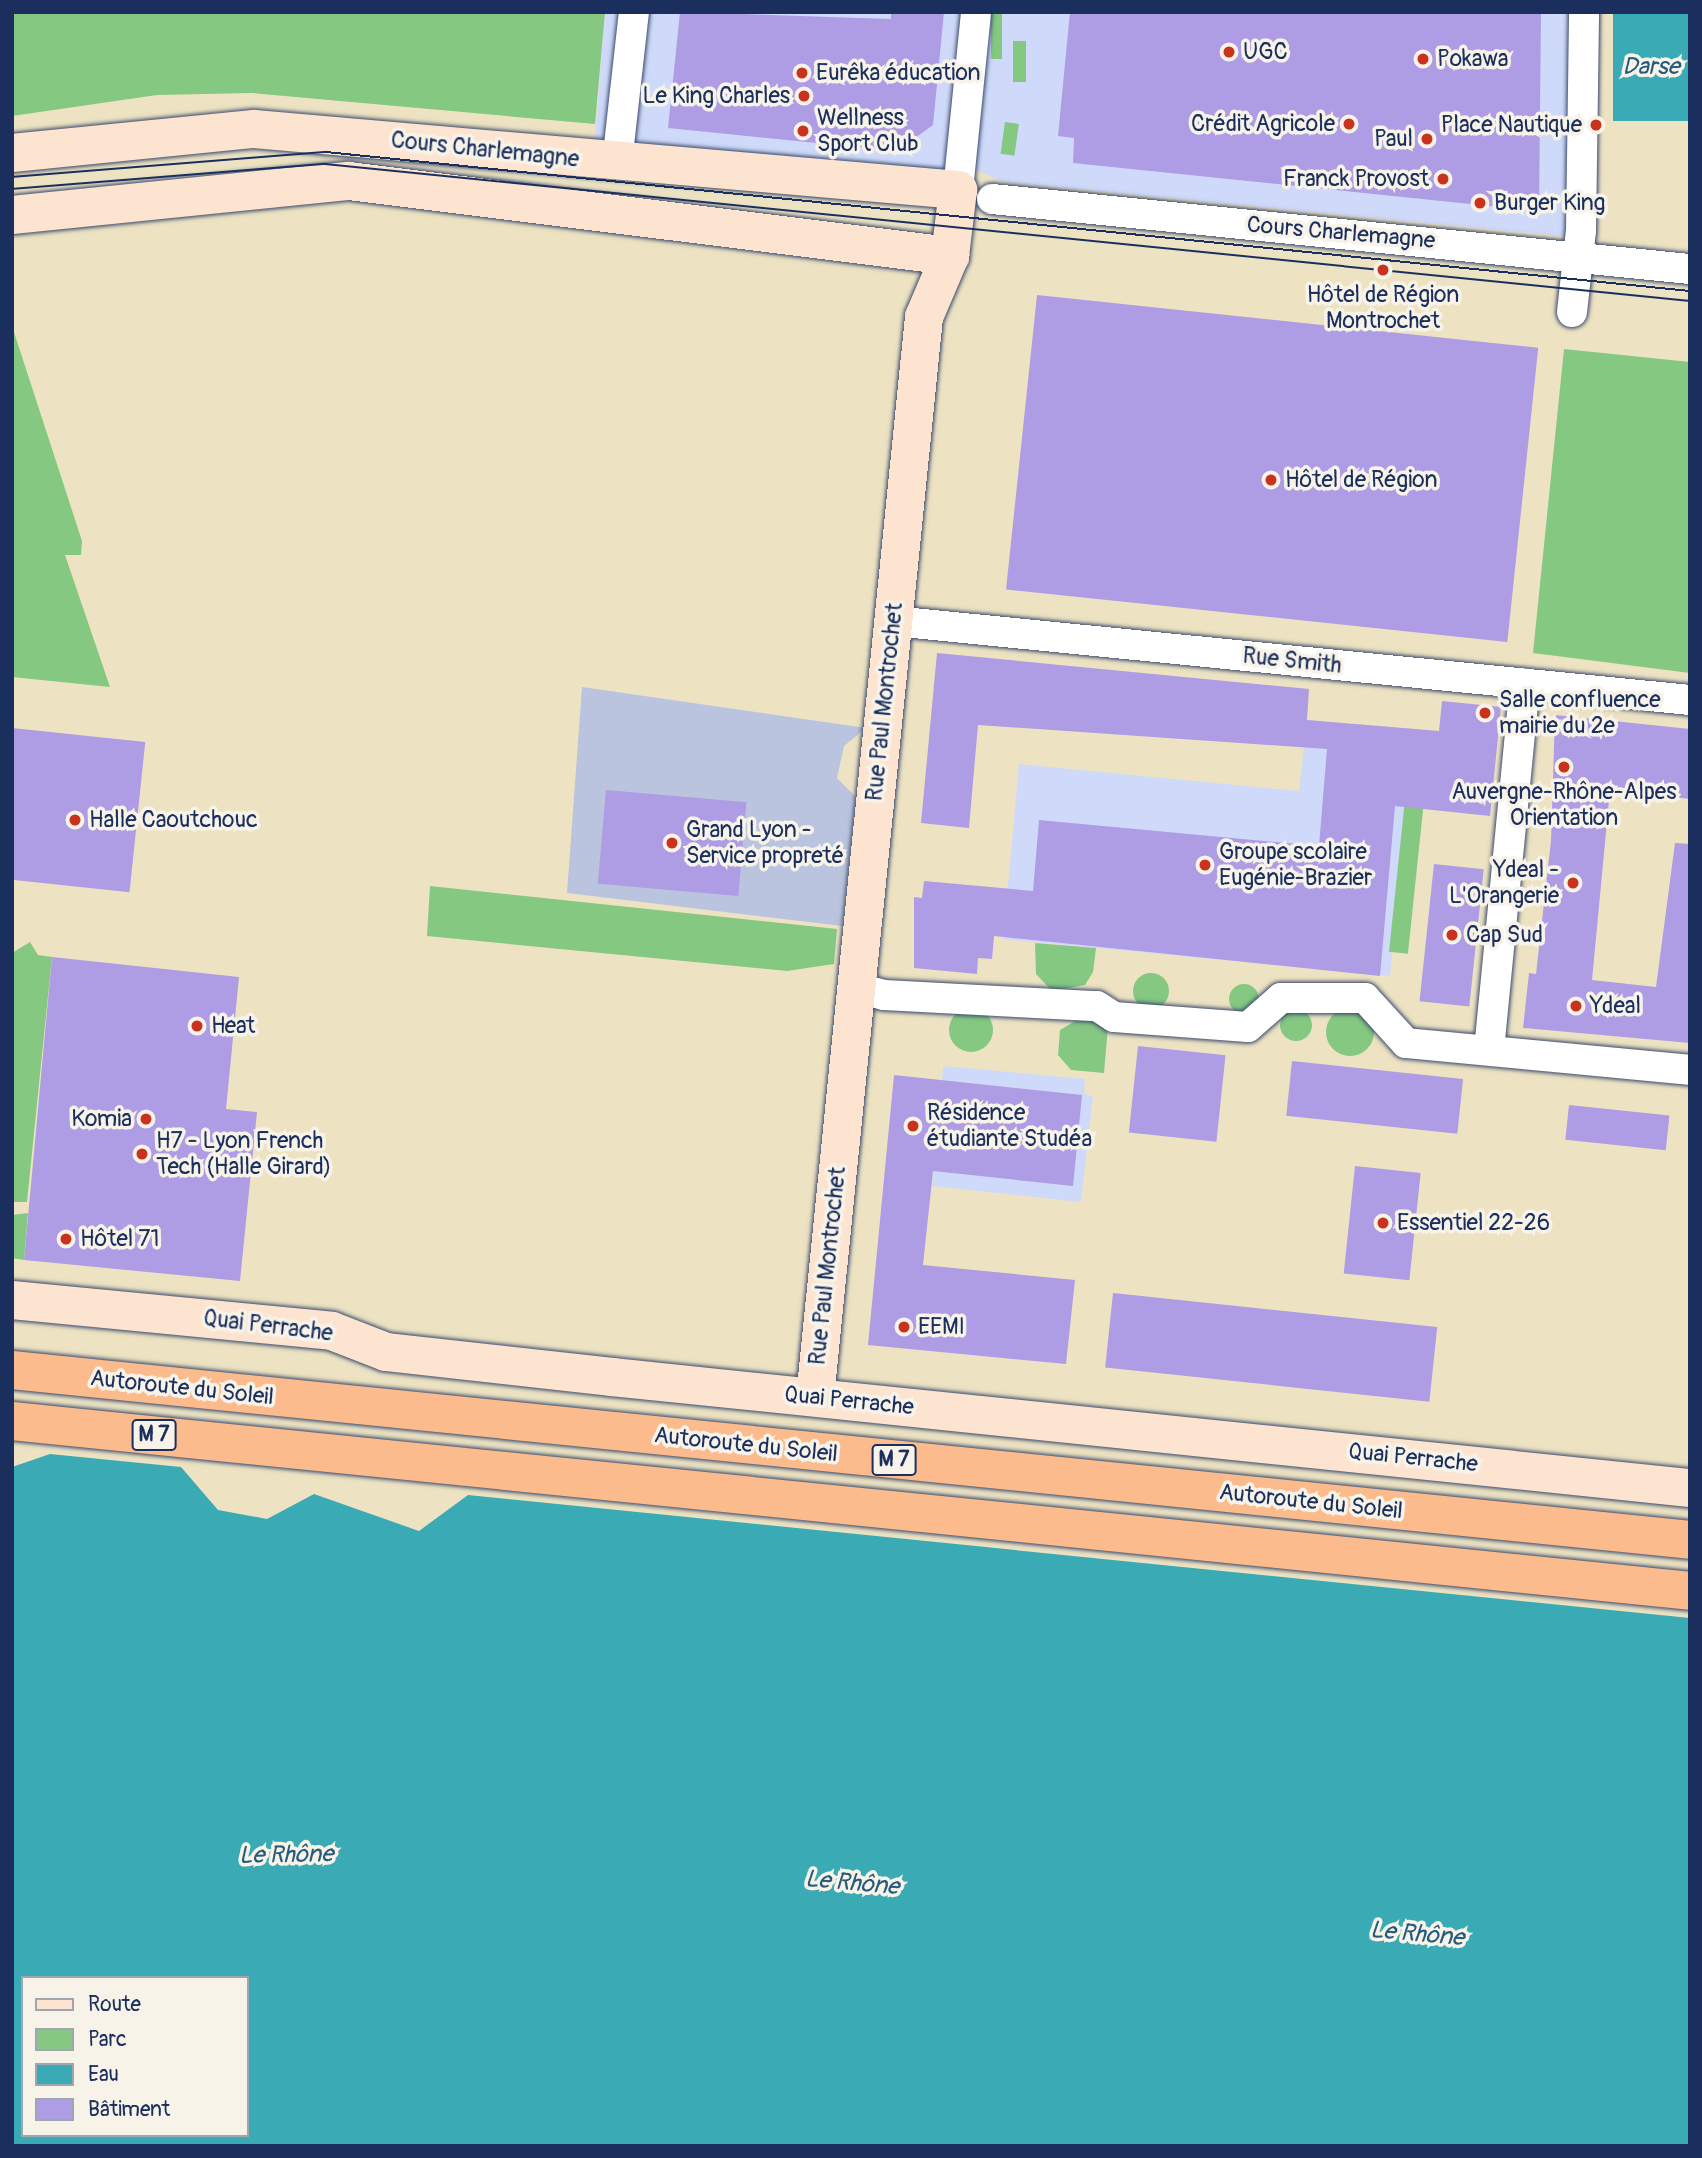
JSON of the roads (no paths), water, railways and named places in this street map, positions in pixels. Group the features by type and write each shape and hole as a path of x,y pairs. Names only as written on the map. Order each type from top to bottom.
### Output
{"highway":[{"name":"Autoroute du Soleil","path":"12,1370 1690,1540"},
{"name":"M 7","path":"12,1421 1690,1591"}],"street":[{"path":"617,163 634,12"},
{"name":"Rue Paul Montrochet","path":"815,1397 854,987 924,317 975,194 976,12"},
{"path":"1572,312 1579,258 1584,12"},
{"name":"Cours Charlemagne","path":"12,153 254,130 975,194 1690,269"},
{"name":"Cours Charlemagne","path":"12,215 349,181 950,256"},
{"name":"Rue Smith","path":"893,621 1690,700"},
{"path":"1489,1050 1525,684"},
{"path":"854,987 884,995 1097,1006 1114,1017 1248,1027 1281,998 1365,998 1406,1043 1690,1070"},
{"name":"Quai Perrache","path":"12,1300 332,1331 386,1352 1690,1488"}],"water":[{"name":"Darse","path":"1613,12 1690,12 1690,121 1613,121"},
{"name":"Le Rhône","path":"50,1454 181,1467 218,1510 267,1519 314,1494 419,1531 468,1495 1690,1618 1690,2146 12,2146 12,1467"}],"tram line":[{"path":"12,177 326,152 1690,291"},
{"path":"12,189 325,164 1690,301"}],"place":[{"name":"UGC","path":"1229,52"},
{"name":"Pokawa","path":"1423,59"},
{"name":"Eurêka éducation","path":"802,73"},
{"name":"Le King Charles","path":"804,96"},
{"name":"Crédit Agricole","path":"1349,124"},
{"name":"Place Nautique","path":"1596,125"},
{"name":"Wellness Sport Club","path":"803,131"},
{"name":"Paul","path":"1427,139"},
{"name":"Franck Provost","path":"1443,179"},
{"name":"Burger King","path":"1480,203"},
{"name":"Hôtel de Région Montrochet","path":"1383,270"},
{"name":"Hôtel de Région","path":"1271,480"},
{"name":"Salle confluence mairie du 2e","path":"1485,713"},
{"name":"Auvergne-Rhône-Alpes Orientation","path":"1564,767"},
{"name":"Halle Caoutchouc","path":"75,820"},
{"name":"Grand Lyon - Service propreté","path":"672,843"},
{"name":"Groupe scolaire Eugénie-Brazier","path":"1205,865"},
{"name":"Ydeal - L'Orangerie","path":"1573,883"},
{"name":"Cap Sud","path":"1452,935"},
{"name":"Ydeal","path":"1576,1006"},
{"name":"Heat","path":"197,1026"},
{"name":"Komia","path":"146,1119"},
{"name":"Résidence étudiante Studéa","path":"913,1126"},
{"name":"H7 - Lyon French Tech (Halle Girard)","path":"142,1154"},
{"name":"Essentiel 22-26","path":"1383,1223"},
{"name":"Hôtel 71","path":"66,1239"},
{"name":"EEMI","path":"904,1327"}]}
